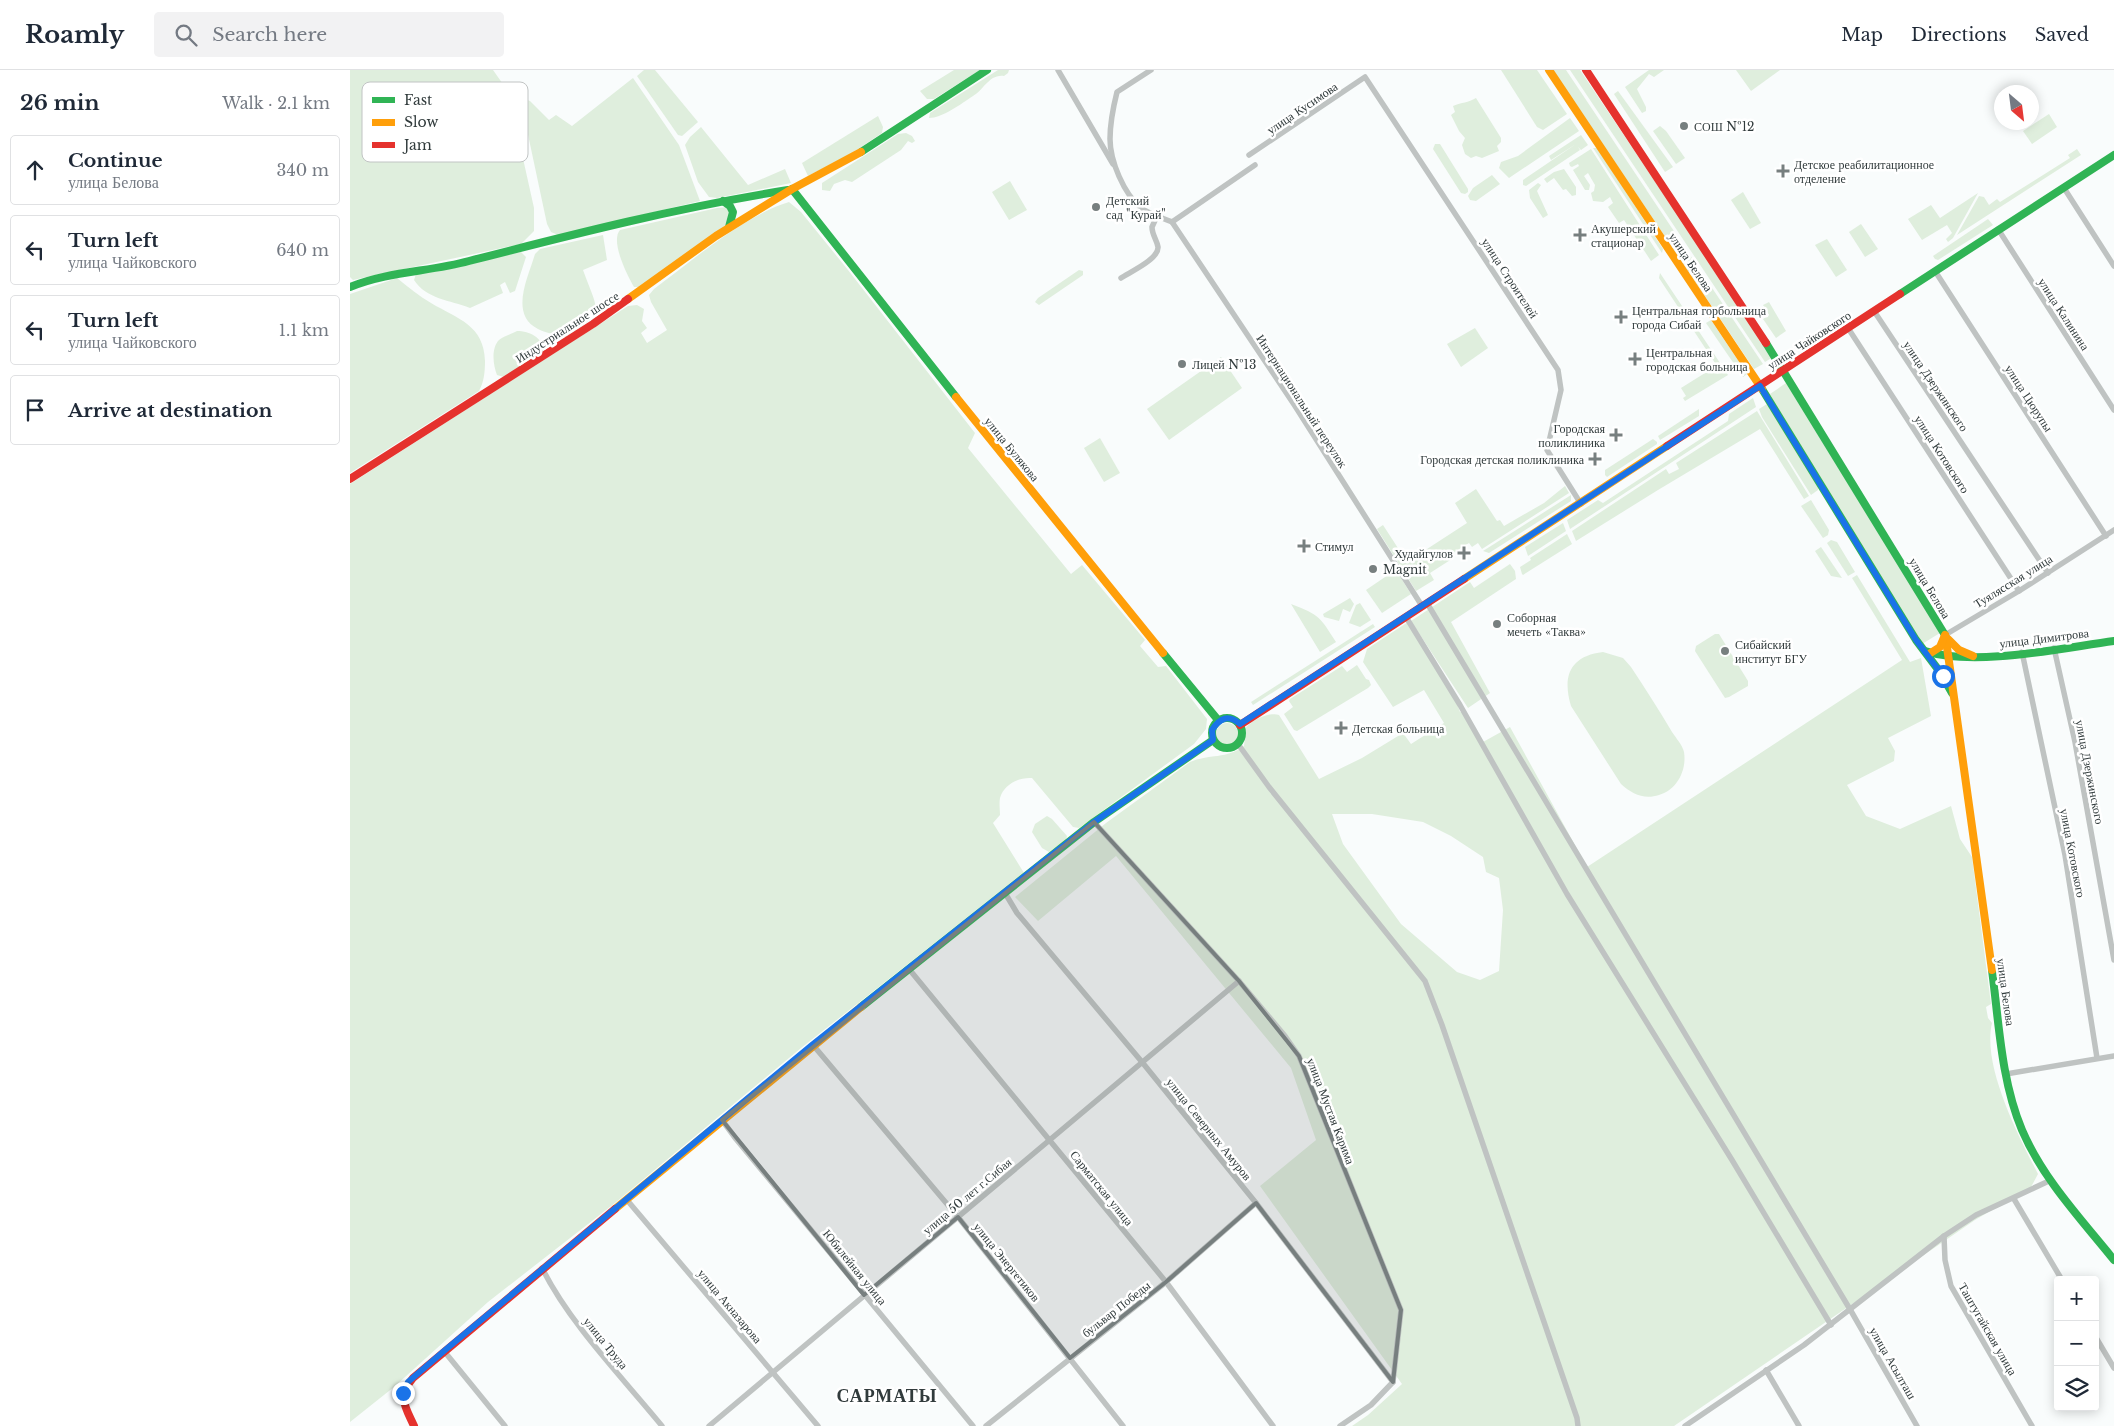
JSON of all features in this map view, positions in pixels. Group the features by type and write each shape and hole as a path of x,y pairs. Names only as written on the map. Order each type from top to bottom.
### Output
{"main road":[{"name":"Индустриальное шоссе","path":"350,478 606,315 728,228 792,189 847,161 987,70"},
{"name":"улица Белова","path":"1549,70 1760,386 1922,649 1940,672 1954,697"},
{"name":"улица Белова","path":"1586,70 1784,371 1945,635 1950,658 2006,1074 2019,1122 2030,1146 2051,1180 2114,1260"},
{"name":"улица Чайковского","path":"1240,724 2114,155"},
{"name":"Индустриальное шоссе","path":"350,287 367,280 400,272 466,262 531,244 723,201 792,189"},
{"name":"улица Булякова","path":"792,189 1003,457 1218,720"},
{"path":"723,201 729,204 733,210 734,218 728,228"},
{"path":"1945,635 1959,650 1977,657"},
{"name":"Туялясская улица","path":"1929,654 1942,644 1945,635"},
{"name":"улица Димитрова","path":"1929,654 1950,658 1977,657 2114,640"},
{"path":"1922,649 1929,654"},
{"path":"1234,719 1240,724 1242,738 1232,748 1218,746 1213,740 1212,730 1218,720 1234,719"},
{"path":"414,1426 403,1398 404,1389 408,1382 444,1351 813,1044 1094,822 1213,740"}],"street":[{"path":"1058,70 1117,170 1128,197 1143,209 1157,216 1172,222 1255,165"},
{"path":"1117,170 1110,141 1112,114 1117,92 1152,70"},
{"name":"улица Кусимова","path":"1249,156 1365,77"},
{"name":"улица Строителей","path":"1365,77 1558,370 1561,390 1547,450 1580,504"},
{"path":"2064,188 2114,266"},
{"path":"1121,278 1153,258 1158,252 1158,245 1152,227 1157,216"},
{"name":"Интернациональный переулок","path":"1172,222 1295,406 1424,605 1851,1310"},
{"name":"улица Калинина","path":"1998,229 2114,410"},
{"name":"улица Цюрупы","path":"1935,271 2106,536"},
{"name":"улица Дзержинского","path":"1874,311 2048,573"},
{"name":"улица Котовского","path":"1848,328 2019,591"},
{"name":"Туялясская улица","path":"1945,635 2048,573 2114,530"},
{"path":"1406,617 1460,705 1571,901 1732,1160 1831,1325"},
{"name":"улица Дзержинского","path":"2054,648 2076,742 2114,960"},
{"name":"улица Котовского","path":"2022,652 2065,855 2098,1058"},
{"path":"1238,744 1269,787 1425,981 1442,1025 1574,1409 1578,1426"},
{"name":"улица Мустая Карима","path":"1094,822 1239,981 1285,1036 1299,1056 1401,1310 1394,1382"},
{"name":"улица Северных Амуров","path":"1005,894 1017,912 1256,1203 1394,1382"},
{"name":"Сарматская улица","path":"909,969 1166,1282 1274,1426"},
{"name":"улица 50 лет г.Сибая","path":"709,1426 1239,981"},
{"name":"улица Энергетиков","path":"813,1044 958,1217 1123,1426"},
{"path":"2006,1074 2114,1056"},
{"name":"Юбилейная улица","path":"722,1120 864,1295 974,1426"},
{"path":"1685,1426 1831,1325 1944,1236 1976,1216 2051,1180"},
{"path":"2014,1198 2060,1276"},
{"name":"улица Акназарова","path":"627,1200 818,1426"},
{"name":"бульвар Победы","path":"986,1426 1166,1282 1256,1203"},
{"name":"Таштугайская улица","path":"1944,1236 1946,1267 1951,1286 2032,1426"},
{"name":"улица Труда","path":"542,1268 570,1315 662,1426"},
{"name":"улица Асылташ","path":"1851,1310 1917,1426"},
{"path":"2099,1343 2114,1368"},
{"path":"444,1351 505,1426"},
{"path":"1766,1370 1799,1426"},
{"path":"1340,1426 1371,1405 1394,1382"}],"highlighted area":[{"path":"1094,822 1239,981 1299,1056 1401,1310 1393,1382 1256,1203 1166,1282 1070,1358 958,1217 864,1295 722,1120"}],"green space":[{"path":"350,70 493,70 501,82 362,82 362,162 524,162 534,208 534,231 521,244 353,280 350,277"},
{"path":"644,70 655,70 698,122 682,136 678,135 637,76"},
{"path":"954,70 980,70 934,99 927,99 920,91"},
{"path":"998,70 1009,70 1004,76 994,77 977,93 951,110 940,116 929,118 930,113"},
{"path":"1501,70 1537,70 1567,114 1543,130 1537,127"},
{"path":"1553,70 1566,70 1763,364 1754,369"},
{"path":"1570,70 1580,70 1773,357 1765,362"},
{"path":"1649,70 1664,70 1654,77 1649,74 1637,89 1646,107 1646,111 1642,113 1625,87"},
{"path":"1736,70 1780,70 1751,91"},
{"path":"633,78 679,145 700,201 558,235 551,232 547,224 528,135 528,100 549,120 556,115 572,126"},
{"path":"1618,91 1673,167 1665,172 1614,94"},
{"path":"1476,98 1501,138 1501,142 1497,146 1499,151 1482,158 1476,156 1471,158 1465,154 1462,145 1465,138 1451,115 1455,112 1453,106"},
{"path":"2049,114 2057,127 2032,144 2023,131 2039,130 2039,121"},
{"path":"878,116 883,127 882,133 849,155 808,176 802,163"},
{"path":"1570,118 1579,131 1509,178 1499,168 1501,162 1518,156"},
{"path":"1660,126 1666,131 1685,158 1676,164 1653,131"},
{"path":"701,127 748,185 785,169 791,183 717,198 709,197 698,182 685,145 690,137"},
{"path":"906,133 912,136 915,141 912,143 908,141 901,150 852,182 845,180 834,184 830,191 822,190 822,183 898,134"},
{"path":"1581,135 1588,145 1581,150 1578,147 1580,150 1526,186 1523,185 1523,180 1576,144 1551,160 1549,156"},
{"path":"1435,144 1440,144 1468,189 1468,192 1465,194 1461,193 1433,149"},
{"path":"1593,148 1597,148 1663,249 1662,253"},
{"path":"1591,149 1659,255 1651,261 1624,220 1619,223 1608,207 1613,203 1610,197 1603,202 1593,201 1591,193 1594,191 1595,185 1588,173 1584,176 1590,185 1589,190 1585,190 1573,170 1579,166 1578,164 1570,166 1569,163"},
{"path":"2077,149 2081,155 1957,235 1979,196 1984,197 1989,205 1997,199 2000,202 2070,158 2068,155"},
{"path":"1564,169 1576,187 1576,195 1572,196 1566,189 1563,190 1554,178 1547,183 1544,179 1554,172"},
{"path":"1492,175 1500,184 1476,201 1470,200 1468,196 1473,188"},
{"path":"1010,181 1027,210 1009,220 992,192"},
{"path":"1538,183 1541,185 1537,191 1548,215 1543,218 1530,198 1529,190"},
{"path":"1743,192 1761,223 1750,229 1731,200"},
{"path":"1978,193 1953,238 1948,242 1946,239 1952,233 1947,225 1922,240 1908,219 1931,205 1940,218"},
{"path":"789,202 801,212 848,270 975,433 968,448 1071,574 1082,565 1145,640 1140,646 1158,667 1166,666 1207,719 1206,729 1194,744 1079,828 1073,827 1032,778 1017,780 1008,785 1000,798 1000,815 993,823 1024,873 801,1048 615,1203 488,1302 394,1387 350,1422 350,484 628,306 637,305 644,309 642,321 647,328 641,333 647,343 667,330 651,302 649,295 654,289 736,228 754,217"},
{"path":"728,207 731,215 727,224 640,287 634,287 618,250 617,235 620,230"},
{"path":"1988,219 1993,225 1938,260 1935,259 1933,256"},
{"path":"1861,224 1878,249 1865,257 1849,232"},
{"path":"603,235 607,260 583,270 595,304 593,316 565,337 538,329 529,322 524,314 522,305 525,284 535,254 540,249"},
{"path":"1827,239 1847,270 1836,277 1815,245"},
{"path":"521,252 526,257 515,291 510,293 505,282 500,285 503,293 470,308 432,295 414,280 416,274"},
{"path":"1079,270 1083,271 1083,275 1039,305 1035,302 1038,298"},
{"path":"1660,273 1728,375 1685,401 1683,398 1686,396 1681,388 1713,368 1715,363 1659,278"},
{"path":"397,278 431,303 468,324 475,331 484,349 483,380 479,391 350,473 350,294"},
{"path":"1769,302 1786,331 1776,338 1763,319 1769,315 1763,305"},
{"path":"1711,320 1747,374 1743,377 1706,323"},
{"path":"1475,328 1488,348 1461,367 1447,344"},
{"path":"517,331 527,332 539,339 543,352 504,377 497,375 494,366 496,343"},
{"path":"1221,357 1242,388 1169,440 1147,409"},
{"path":"1786,383 1940,633 1922,644 1773,400 1770,394"},
{"path":"1753,398 1756,407 1570,529 1567,520 1598,500 1603,503 1728,421 1729,414"},
{"path":"1767,404 1818,487 1818,490 1811,495 1762,417 1759,409"},
{"path":"1699,409 1699,416 1660,440 1658,436"},
{"path":"1757,411 1809,496 1804,499 1760,429 1576,541 1572,531 1666,469 1669,474 1679,469 1676,463"},
{"path":"1100,438 1120,473 1104,482 1084,448"},
{"path":"1653,439 1657,444 1607,477 1605,475 1605,470"},
{"path":"1565,486 1569,493 1482,549 1478,543 1472,547 1469,543 1453,553 1455,557 1430,573 1434,580 1416,591 1377,529 1383,525 1407,562 1467,523 1455,503 1476,489 1497,521 1500,520 1504,526 1544,503"},
{"path":"1571,495 1571,501 1489,553 1483,551"},
{"path":"1811,500 1829,530 1828,535 1823,538 1801,506"},
{"path":"1563,523 1566,531 1528,556 1525,547"},
{"path":"1567,534 1572,544 1522,574 1520,567 1531,560 1530,558"},
{"path":"1831,540 1837,542 1855,572 1848,576 1827,543"},
{"path":"1821,547 1842,578 1831,576 1815,551"},
{"path":"1510,564 1515,571 1516,579 1451,622 1490,693 1468,708 1411,621 1470,582 1474,588"},
{"path":"1388,575 1399,575 1411,594 1382,613 1366,590"},
{"path":"1857,575 1910,662 1921,658 1931,716 1888,738 1895,751 1894,761 1847,785 1866,816 1900,829 1951,806 1960,839 1972,857 1991,1004 1986,1007 1988,1018 1992,1023 1990,1040 1992,1059 2012,1120 2038,1174 2031,1187 1975,1220 1674,1426 1352,1426 1368,1415 1402,1384 1260,1186 1316,1140 1291,1068 1116,856 1038,921 1015,897 1106,823 1190,762 1225,755 1244,746 1245,730 1259,718 1275,714 1279,715 1319,779 1362,758 1403,733 1411,744 1444,723 1424,690 1393,707 1363,662 1367,649 1408,622 1456,700 1460,712 1463,711 1483,742 1510,727 1587,867 1902,660 1852,578","holes":["1332,814 1372,814 1423,822 1451,836 1483,857 1486,872 1499,878 1503,910 1499,971 1480,980 1457,972 1401,924 1343,844"]},
{"path":"1350,598 1354,604 1350,612 1343,609 1339,621 1324,617 1323,614"},
{"path":"1360,603 1371,620 1360,627 1349,623 1356,605"},
{"path":"1291,604 1314,614 1336,642 1320,652"},
{"path":"1373,624 1375,627 1253,705 1251,702"},
{"path":"1715,634 1719,634 1748,681 1748,686 1725,698 1695,651 1696,646"},
{"path":"1603,652 1623,658 1631,667 1684,752 1684,766 1676,784 1659,795 1643,796 1629,791 1621,784 1571,706 1568,695 1568,677 1571,669 1583,658"},
{"path":"1357,665 1371,685 1297,731 1294,730 1284,714 1293,707 1289,701 1290,699 1342,666 1347,672"},
{"path":"1227,723 1235,726 1238,734 1235,742 1227,745 1219,742 1216,734 1219,726"},
{"path":"1047,816 1067,836 1066,840 1049,852 1042,848 1032,832 1035,824"}],"traffic: fast":[{"path":"861,152 987,70"},
{"path":"1900,294 2114,155"},
{"path":"792,189 956,397"},
{"path":"350,287 379,278 454,265 667,213 788,190"},
{"path":"723,201 730,206 733,212 729,227"},
{"path":"1766,343 1945,635 1946,640"},
{"path":"1762,389 1916,640 1940,672 1952,693"},
{"path":"1925,651 1945,655 1993,657 2114,641"},
{"path":"1163,653 1218,720"},
{"path":"1227,718 1238,722 1242,733 1238,744 1227,748 1216,744 1212,733 1216,722 1227,718"},
{"path":"861,1007 1094,822 1213,740"},
{"path":"1992,970 2005,1071 2009,1091 2022,1130 2052,1182 2114,1260"}],"traffic: slow":[{"path":"1549,70 1762,389"},
{"path":"628,299 716,236 792,189 861,152"},
{"path":"956,397 1163,653"},
{"path":"1464,579 1667,446"},
{"path":"1929,654 1940,647 1945,635"},
{"path":"1948,639 1959,650 1973,656"},
{"path":"1946,640 1992,970"},
{"path":"615,1209 861,1007"}],"traffic: jam":[{"path":"1586,70 1766,343"},
{"path":"1667,446 1900,294"},
{"path":"350,479 593,324 628,299"},
{"path":"1240,725 1464,579"},
{"path":"414,1426 404,1402 405,1391 413,1378 615,1209"}],"place":[{"name":"СОШ №12","path":"1684,126"},
{"name":"Детское реабилитационное отделение","path":"1783,171"},
{"name":"Детский сад \"Курай\"","path":"1096,207"},
{"name":"Акушерский стационар","path":"1580,235"},
{"name":"Центральная горбольница города Сибай","path":"1621,317"},
{"name":"Центральная городская больница","path":"1635,359"},
{"name":"Лицей №13","path":"1182,364"},
{"name":"Городская поликлиника","path":"1616,435"},
{"name":"Городская детская поликлиника","path":"1595,459"},
{"name":"Стимул","path":"1304,546"},
{"name":"Худайгулов","path":"1464,553"},
{"name":"Magnit","path":"1373,569"},
{"name":"Соборная мечеть «Таква»","path":"1497,624"},
{"name":"Сибайский институт БГУ","path":"1725,651"},
{"name":"Детская больница","path":"1341,728"}],"district":[{"name":"САРМАТЫ","path":"887,1396"}],"route":[{"path":"403,1393 408,1382 444,1351 813,1044 1094,822 1213,740 1212,730 1218,720 1234,719 1240,724 1760,386 1916,640 1943,676"}]}
